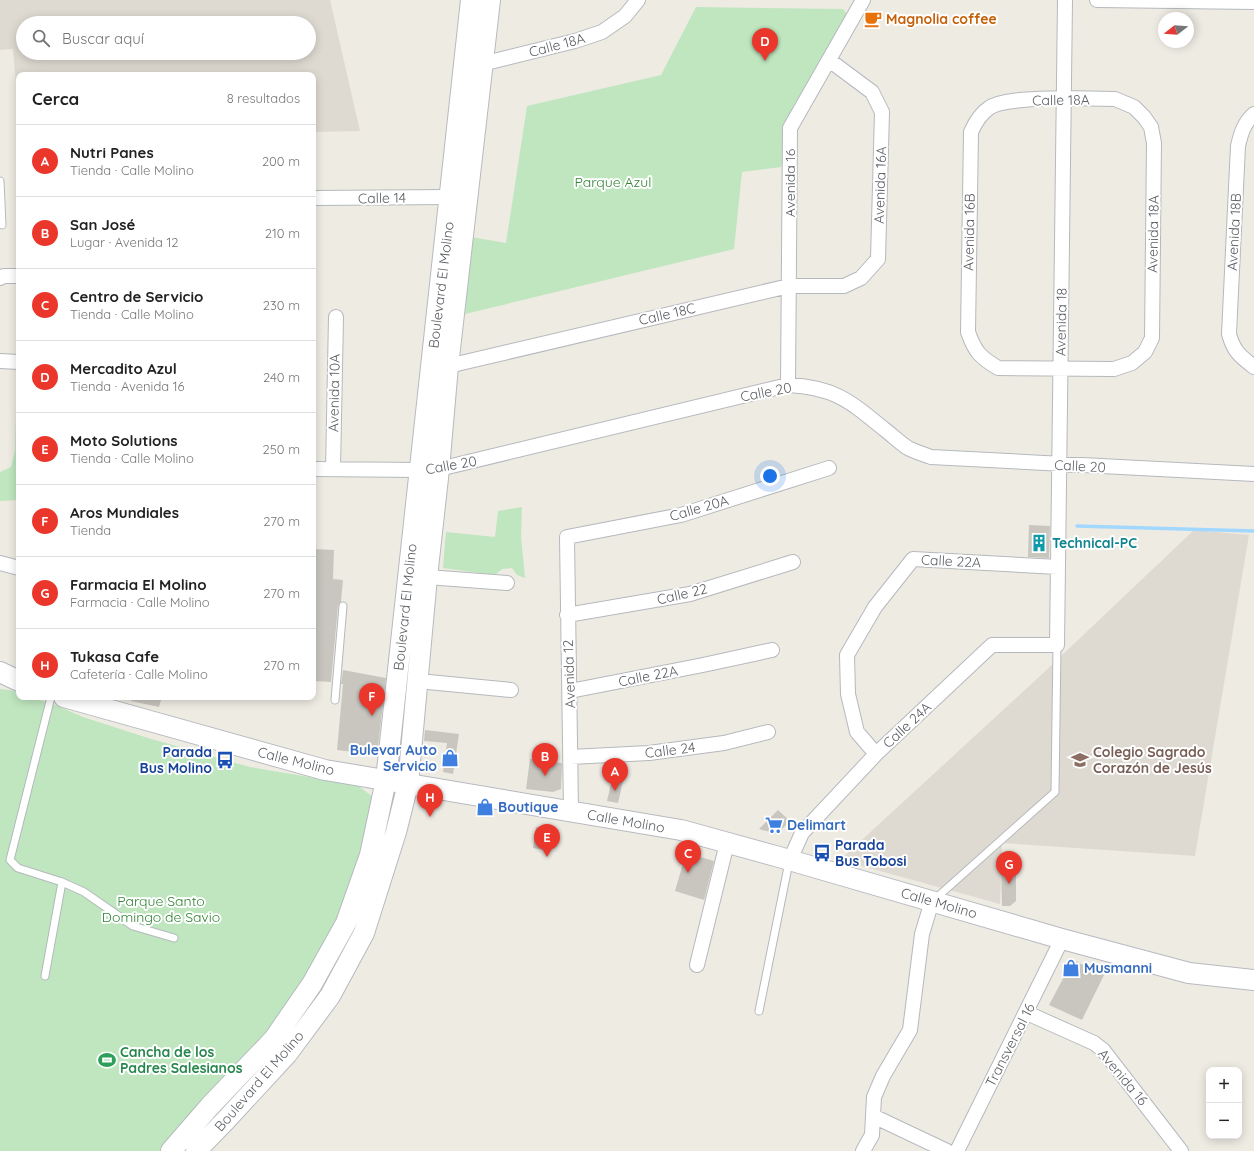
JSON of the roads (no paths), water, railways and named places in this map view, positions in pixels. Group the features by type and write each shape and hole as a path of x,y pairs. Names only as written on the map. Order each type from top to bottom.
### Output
{"street":[{"name":"Boulevard El Molino","path":"196,1151 287,1054 330,996 364,933 396,832 408,784 427,577 439,469 473,64 471,0"},
{"name":"Boulevard El Molino","path":"171,1151 216,1100 274,1039 312,984 346,923 370,855 386,780 419,470 451,197 473,64 490,0"},
{"name":"Calle 18A","path":"473,64 575,41 602,32 625,16 638,0"},
{"name":"Avenida 16","path":"788,385 790,128 863,0"},
{"name":"Avenida 18","path":"1057,645 1065,0"},
{"path":"1097,0 1254,2"},
{"name":"Avenida 16A","path":"829,60 872,92 882,112 878,259"},
{"name":"Calle 18A","path":"978,118 990,107 1004,102 1063,98 1115,99 1134,107 1144,117"},
{"name":"Avenida 18A","path":"1060,369 1114,369 1132,363 1145,352 1152,338 1154,143 1151,127 1144,117"},
{"name":"Avenida 18B","path":"1251,117 1242,131 1238,146 1229,334 1232,346 1240,356 1254,366"},
{"name":"Avenida 16B","path":"978,118 971,132 970,140 968,332 974,348 984,360 998,368 1060,369"},
{"name":"Calle 14","path":"316,198 451,197"},
{"name":"Calle 18C","path":"448,366 789,286 844,286 861,278 878,259"},
{"path":"0,278 4,276 16,276"},
{"name":"Avenida 10A","path":"333,469 336,317"},
{"path":"0,361 16,362"},
{"name":"Calle 20","path":"316,469 439,469 788,385 808,386 844,398 862,410 908,448 931,457 1059,465 1254,474"},
{"name":"Calle 20A","path":"567,537 681,516 829,468"},
{"name":"Avenida 12","path":"567,537 567,615 572,812"},
{"name":"Calle 22A","path":"876,754 857,732 848,694 847,655 875,607 912,560 1058,567"},
{"name":"Calle 22","path":"567,615 690,594 793,562"},
{"path":"0,563 16,567"},
{"path":"427,577 507,583"},
{"name":"Calle 24A","path":"790,860 802,832 876,754 992,645 1057,645"},
{"name":"Calle 22A","path":"570,691 772,650"},
{"path":"0,672 16,680"},
{"path":"418,681 511,690"},
{"name":"Calle Molino","path":"75,700 325,770 681,830 1062,939 1189,973 1254,980"},
{"name":"Calle 24","path":"570,757 649,753 724,742 768,732"},
{"path":"376,827 396,832"},
{"path":"697,966 727,843"},
{"path":"863,1151 872,1135 874,1097 882,1076 910,1030 922,934 932,901"},
{"name":"Transversal 16","path":"957,1151 1027,1013 1062,939"},
{"name":"Avenida 16","path":"1027,1013 1094,1043 1103,1050 1181,1151"},
{"path":"216,1100 231,1115"},
{"path":"874,1116 947,1151"}],"lane":[{"path":"0,181 2,225"},
{"path":"335,700 343,606"},
{"path":"932,901 1055,792 1057,645"},
{"path":"50,700 10,860 18,868 62,882 84,892 133,926 174,938"},
{"path":"760,1011 790,860"},
{"path":"45,976 62,882"}],"waterway":[{"path":"1077,526 1254,531"}],"place":[{"name":"Magnolia coffee","path":"873,19"},
{"name":"Mercadito Azul","path":"765,61"},
{"name":"Technical-PC","path":"1039,543"},
{"name":"Aros Mundiales","path":"372,716"},
{"name":"Bulevar Auto Servicio","path":"450,758"},
{"name":"Parada Bus Molino","path":"225,760"},
{"name":"Colegio Sagrado Corazón de Jesús","path":"1080,760"},
{"name":"San José","path":"545,776"},
{"name":"Nutri Panes","path":"615,791"},
{"name":"Boutique","path":"485,807"},
{"name":"Tukasa Cafe","path":"430,817"},
{"name":"Delimart","path":"774,825"},
{"name":"Parada Bus Tobosi","path":"822,853"},
{"name":"Moto Solutions","path":"547,857"},
{"name":"Centro de Servicio","path":"688,873"},
{"name":"Farmacia El Molino","path":"1009,884"},
{"name":"Musmanni","path":"1071,968"},
{"name":"Cancha de los Padres Salesianos","path":"107,1060"}],"park label":[{"name":"Parque Azul","path":"613,182"},
{"name":"Parque Santo Domingo de Savio","path":"161,910"}]}
